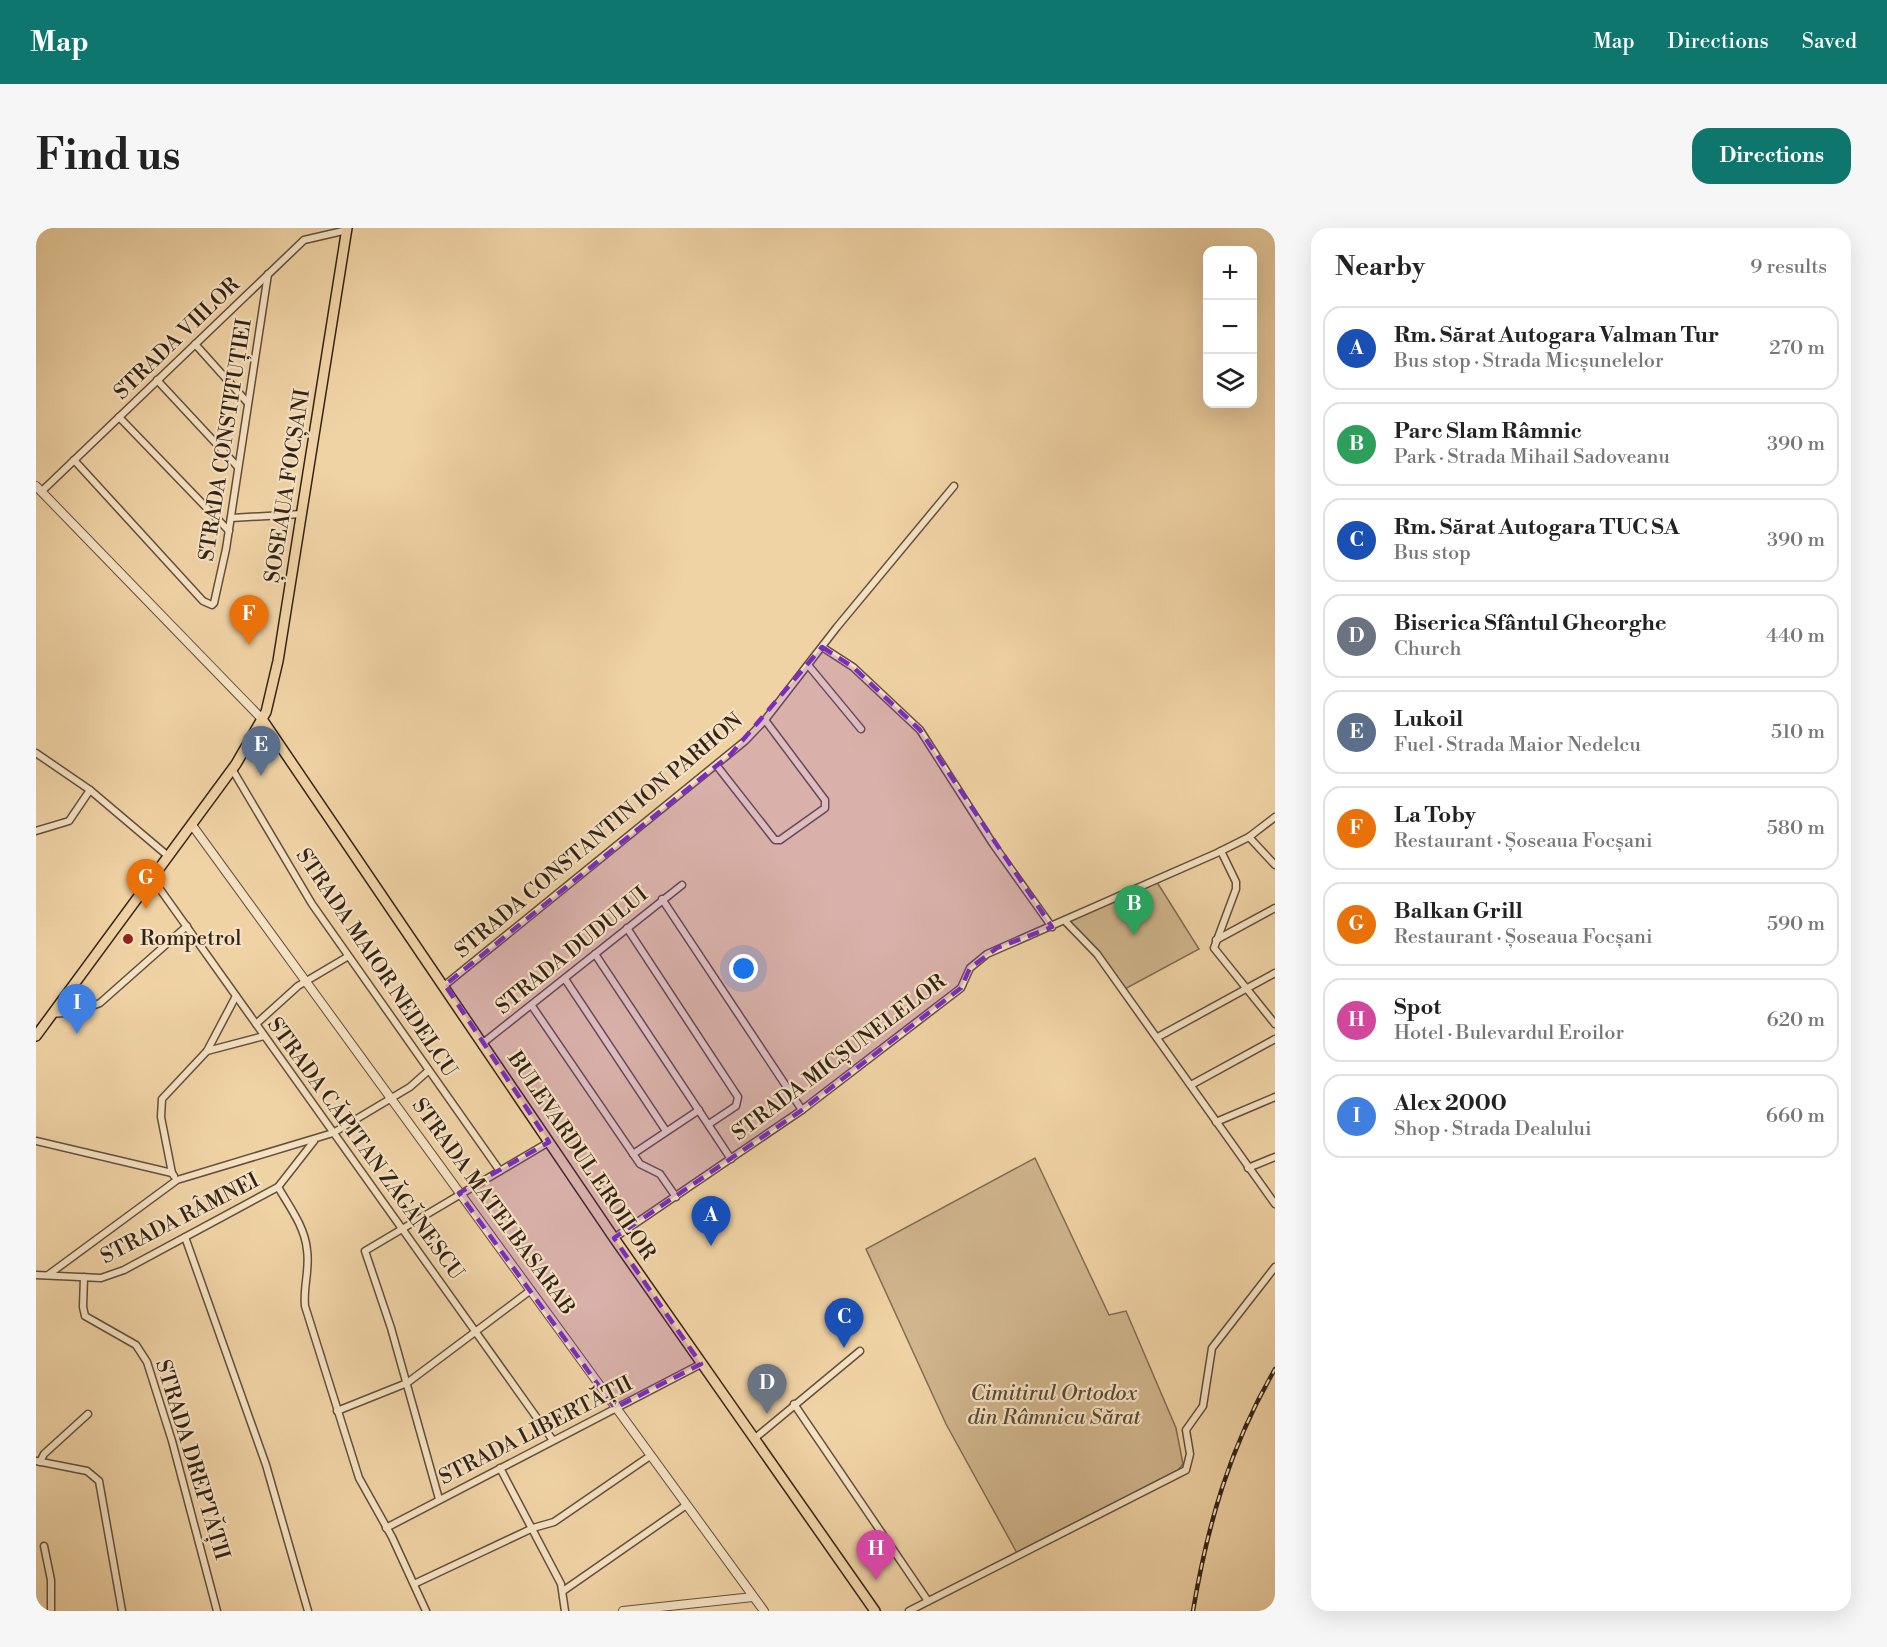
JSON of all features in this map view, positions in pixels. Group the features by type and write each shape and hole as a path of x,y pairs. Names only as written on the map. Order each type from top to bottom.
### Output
{"main road":[{"name":"ȘOSEAUA FOCȘANI","path":"36,1036 232,769 262,719 278,661 347,229"},
{"name":"BULEVARDUL EROILOR","path":"262,719 701,1364 874,1611"}],"street":[{"name":"STRADA VIILOR","path":"39,488 74,460 304,240 347,229"},
{"name":"STRADA CONSTITUȚIEI","path":"74,460 208,604 212,605 216,598 230,531 237,466 268,274"},
{"path":"195,345 247,402"},
{"path":"158,380 237,466"},
{"path":"119,417 230,531"},
{"name":"STRADA CONSTANTIN ION PARHON","path":"445,985 717,766 765,720 954,486"},
{"path":"39,488 262,719"},
{"path":"231,518 303,514"},
{"path":"822,647 853,667 920,730 993,844 1052,927"},
{"path":"808,665 861,729"},
{"path":"717,766 774,840 779,840 825,808 825,800 765,720"},
{"path":"36,753 90,790 168,856"},
{"name":"STRADA MAIOR NEDELCU","path":"232,769 312,904 347,957 500,1171"},
{"path":"36,831 69,821 90,790"},
{"name":"STRADA MICȘUNELELOR","path":"615,1238 802,1110 961,988 975,962 997,948 1052,927 1221,851 1248,837 1275,817"},
{"name":"STRADA MATEI BASARAB","path":"192,825 531,1290 685,1506 764,1611"},
{"path":"1248,837 1275,865"},
{"path":"1221,851 1236,882 1236,889 1215,940 1214,948 1275,1024"},
{"name":"STRADA CĂPITAN ZĂGĂNESCU","path":"152,878 399,1228 552,1439"},
{"name":"STRADA DUDULUI","path":"483,1043 682,885"},
{"path":"662,899 802,1110"},
{"path":"1215,940 1275,908"},
{"path":"1065,921 1097,954 1275,1204"},
{"path":"51,1014 76,1012 100,1004 187,926"},
{"path":"627,928 738,1097 736,1106 709,1124"},
{"path":"595,954 731,1159"},
{"path":"256,1024 304,981 347,957"},
{"path":"1158,1037 1275,973"},
{"path":"565,979 666,1131"},
{"path":"177,1180 172,1173 161,1117 162,1098 207,1051 236,996"},
{"path":"532,1006 640,1164 660,1174 676,1197"},
{"path":"207,1051 264,1036"},
{"path":"1191,1085 1275,1039"},
{"path":"48,1275 177,1180 333,1133 410,1087 428,1071"},
{"path":"1216,1122 1275,1097"},
{"path":"633,1154 699,1110"},
{"name":"STRADA RÂMNEI","path":"36,1275 108,1278 278,1187 315,1140"},
{"path":"36,1141 172,1173"},
{"path":"439,1499 407,1383 365,1251 399,1228 549,1142"},
{"path":"1248,1168 1275,1157"},
{"path":"278,1187 302,1229 306,1242 308,1263 303,1290 305,1306 359,1478 426,1611"},
{"path":"185,1237 266,1465 308,1611"},
{"path":"909,1611 1182,1473 1190,1462 1186,1430 1203,1406 1212,1347 1275,1267"},
{"name":"STRADA DREPTĂȚII","path":"84,1277 85,1316 136,1345 147,1362 155,1382 217,1611"},
{"path":"337,1411 407,1383 531,1290"},
{"path":"754,1439 860,1352"},
{"name":"STRADA LIBERTĂȚII","path":"386,1528 552,1439 701,1364"},
{"path":"794,1404 928,1601"},
{"path":"88,1414 38,1462 87,1471 99,1481 122,1611"},
{"path":"414,1584 533,1528 554,1522 650,1456"},
{"path":"500,1468 533,1528 563,1591 565,1611"},
{"path":"563,1591 685,1506"},
{"path":"44,1546 51,1580 51,1611"},
{"path":"623,1611 753,1597"}],"highlighted area":[{"path":"822,647 853,667 920,730 1052,927 997,948 970,968 961,988 802,1110 614,1238 701,1364 615,1408 459,1193 549,1142 445,985 731,754"}],"green space":[{"path":"1155,879 1199,949 1123,990 1097,954 1065,921"},
{"name":"Cimitirul Ortodox din Râmnicu Sărat","path":"1035,1158 1109,1315 1126,1311 1176,1428 1183,1464 1178,1470 1017,1553 946,1424 866,1249"}],"railway":[{"path":"1193,1611 1206,1547 1233,1456 1245,1427 1275,1369"}],"place":[{"name":"La Toby","path":"249,645"},
{"name":"Lukoil","path":"261,776"},
{"name":"Balkan Grill","path":"146,909"},
{"name":"Parc Slam Râmnic","path":"1134,935"},
{"name":"Rompetrol","path":"128,939"},
{"name":"Alex 2000","path":"77,1034"},
{"name":"Rm. Sărat Autogara Valman Tur","path":"711,1246"},
{"name":"Rm. Sărat Autogara TUC SA","path":"844,1348"},
{"name":"Biserica Sfântul Gheorghe","path":"767,1414"},
{"name":"Spot","path":"876,1580"}]}
